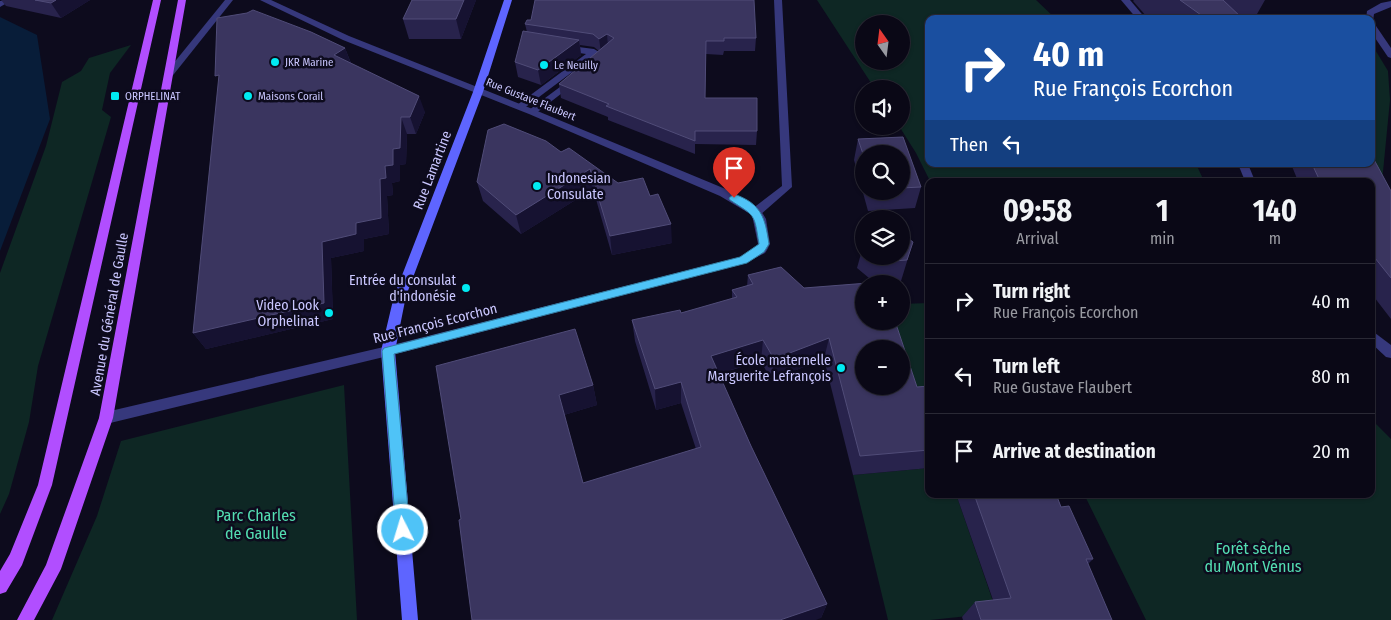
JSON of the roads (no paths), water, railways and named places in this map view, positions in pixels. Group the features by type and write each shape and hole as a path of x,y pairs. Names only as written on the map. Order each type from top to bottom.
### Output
{"main road":[{"name":"Avenue du Général de Gaulle","path":"0,586 16,559 45,485 157,0"},
{"name":"Avenue du Général de Gaulle","path":"25,620 53,569 106,418 182,0"}],"street":[{"path":"0,4 8,0"},
{"path":"167,77 230,0"},
{"name":"Rue Gustave Flaubert","path":"264,0 346,38 478,92 520,107 724,193 756,212"},
{"name":"Rue Lamartine","path":"410,620 388,351 400,296 478,92 508,0"},
{"path":"756,212 787,187 778,0"},
{"path":"1126,0 1139,15"},
{"path":"1370,15 1370,13 1391,4"},
{"path":"1375,31 1391,55"},
{"path":"520,107 594,52 550,46"},
{"path":"532,112 600,59"},
{"name":"Rue François Ecorchon","path":"106,418 388,351 743,260 761,250 764,244 760,219 756,212"},
{"path":"1375,339 1391,353"}],"water":[{"path":"0,17 37,35 50,119 0,251"}],"place":[{"name":"JKR Marine","path":"275,62"},
{"name":"Le Neuilly","path":"544,65"},
{"name":"ORPHELINAT","path":"115,96"},
{"name":"Maisons Corail","path":"248,96"},
{"name":"Indonesian Consulate","path":"537,186"},
{"name":"Entrée du consulat d'indonésie","path":"466,288"},
{"name":"Video Look Orphelinat","path":"329,313"},
{"name":"École maternelle Marguerite Lefrançois","path":"841,368"}],"park label":[{"name":"Parc Charles de Gaulle","path":"256,524"},
{"name":"Forêt sèche du Mont Vénus","path":"1253,557"}]}
